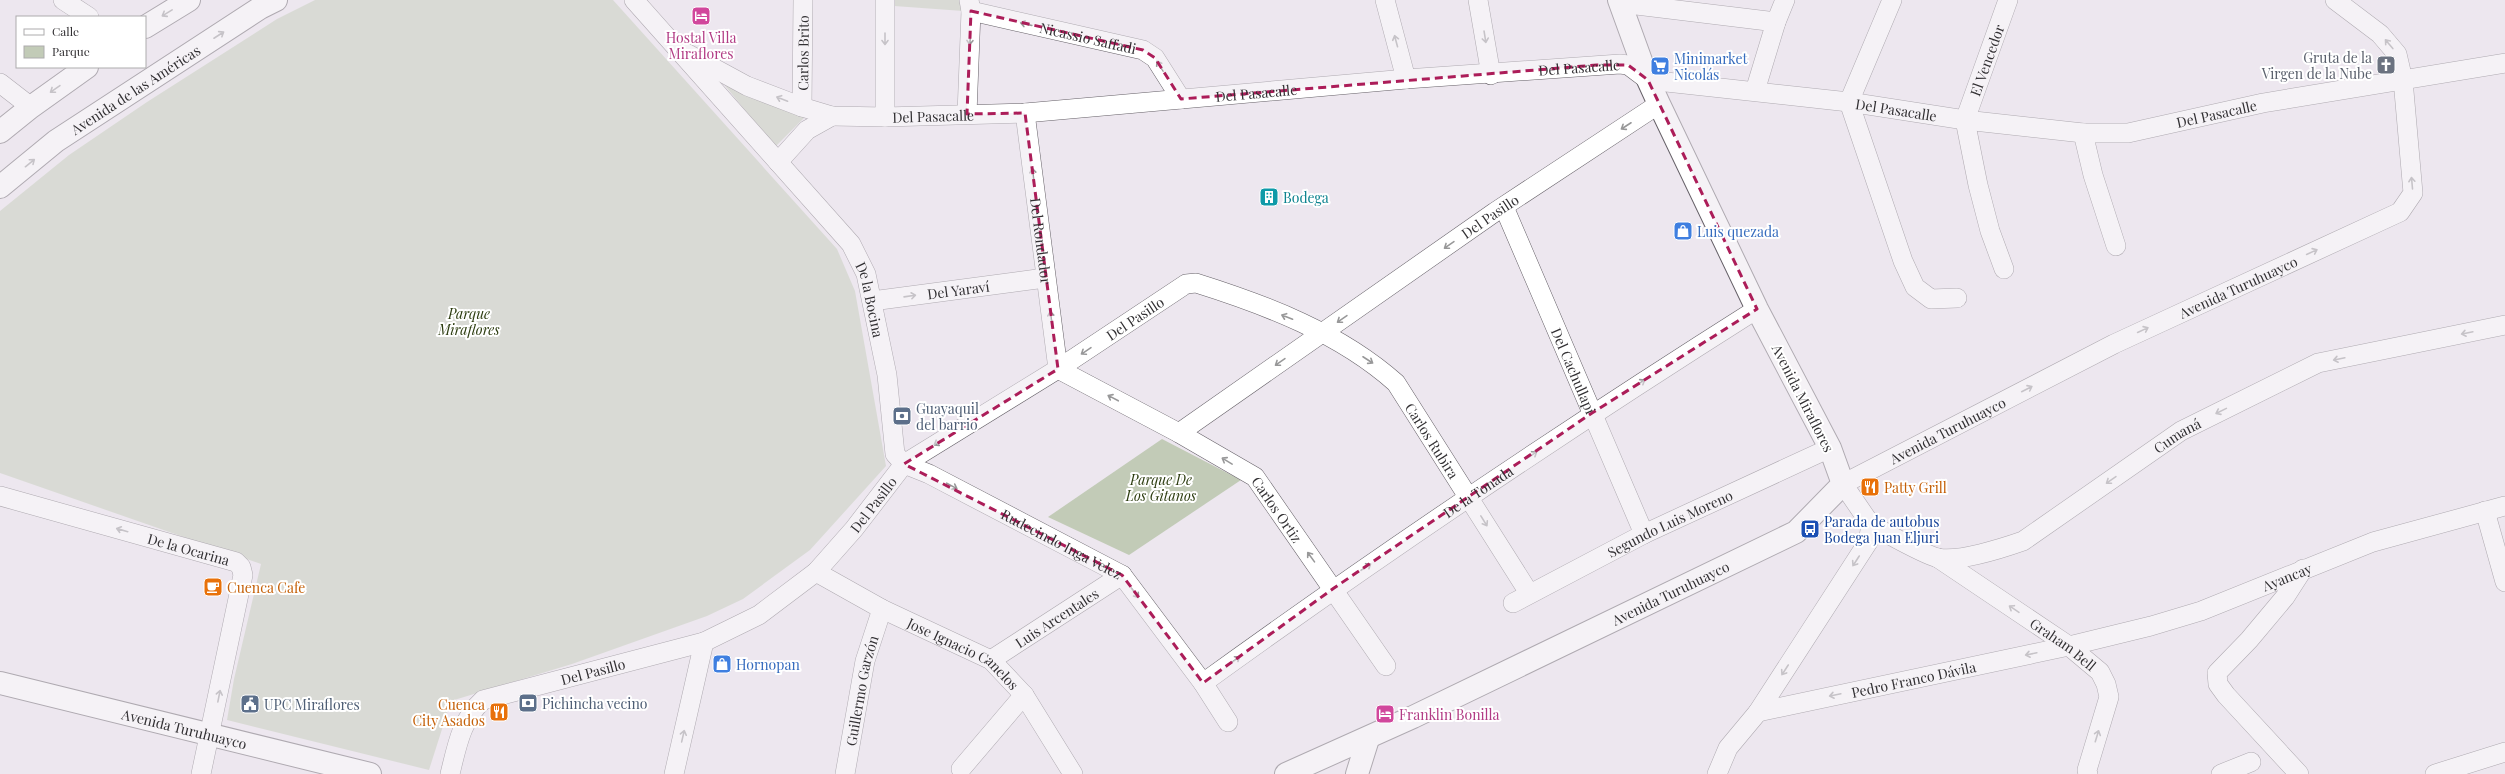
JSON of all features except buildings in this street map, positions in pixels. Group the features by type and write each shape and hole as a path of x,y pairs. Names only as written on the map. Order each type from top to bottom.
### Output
{"street":[{"path":"63,0 87,16"},
{"path":"146,26 189,0"},
{"name":"Avenida de las Américas","path":"0,188 56,141 260,8 276,0"},
{"name":"Del Pasacalle","path":"634,0 677,48 722,102 778,162"},
{"name":"Carlos Brito","path":"802,107 803,0"},
{"path":"885,0 885,117"},
{"path":"1385,0 1406,79"},
{"path":"1478,0 1491,75"},
{"path":"1755,91 1776,22 1785,0"},
{"path":"1892,0 1849,102 1903,261 1915,287 1931,299 1957,298"},
{"name":"El Vencedor","path":"1965,120 2008,0"},
{"name":"Avenida Turuhuayco","path":"1286,774 1368,739 1796,532 1843,484 2114,344 2400,212 2413,193 2403,80 2397,54 2380,34 2335,0"},
{"path":"1620,2 1776,22"},
{"name":"Avenida Miraflores","path":"1620,2 1648,80 1659,104 1758,309 1830,448 1843,484 1871,525"},
{"path":"967,114 970,5"},
{"name":"Nicassio Saffadi","path":"970,5 1143,50 1155,58 1181,99"},
{"name":"Del Pasacalle","path":"677,48 747,86 802,107 832,116 885,117 1025,113 1406,79 1491,75 1620,64 1628,65 1648,80 1849,102 1965,120 2083,133 2128,133 2263,103 2505,63"},
{"path":"0,132 31,107 86,68"},
{"path":"0,83 31,107"},
{"name":"Del Pasillo","path":"1179,433 1504,206 1659,104"},
{"name":"Del Rondador","path":"1025,113 1058,369"},
{"path":"778,162 807,130 832,116"},
{"path":"1965,120 1978,186 1990,231 2004,269"},
{"path":"2083,133 2093,175 2116,246"},
{"name":"De la Bocina","path":"778,162 851,244 866,274 887,376 895,454 904,464"},
{"name":"Del Cachullapi","path":"1504,206 1644,534"},
{"name":"Del Yaraví","path":"872,301 1046,278"},
{"name":"Del Pasillo","path":"450,774 464,724 472,711 483,700 704,642 759,615 816,572 854,529 904,464 1058,369 1186,284 1196,283 1323,332"},
{"name":"De la Tonada","path":"1203,683 1334,588 1592,413 1758,309"},
{"name":"Cumaná","path":"1938,558 1981,553 2023,541 2181,431 2318,363 2505,325"},
{"name":"Carlos Rubira","path":"1323,332 1377,366 1396,383 1530,593"},
{"name":"Carlos Ortiz","path":"1058,369 1179,433 1255,477 1334,588 1386,666"},
{"name":"Segundo Luis Moreno","path":"1513,603 1644,534 1830,448"},
{"name":"Rudecindo Inga Velez","path":"904,464 930,474 1122,575 1203,683 1228,722"},
{"name":"De la Ocarina","path":"0,496 236,562 241,567 243,575 211,734 201,774"},
{"name":"Ayancay","path":"2069,646 2201,611 2373,542 2505,506"},
{"path":"2485,511 2505,582"},
{"path":"1717,774 1728,748 1758,712 1868,542 1871,525 1938,558"},
{"name":"Graham Bell","path":"1938,558 2069,646 2100,672 2106,684 2109,697 2087,770 2088,774"},
{"path":"2299,774 2226,695 2218,684 2217,673 2249,640 2285,597 2303,569"},
{"name":"Jose Ignacio Canelos","path":"816,572 882,609 991,660 1024,695 1073,774"},
{"name":"Luis Arcentales","path":"991,660 1122,575"},
{"name":"Guillermo Garzón","path":"845,774 865,661 882,609"},
{"path":"674,774 704,642"},
{"name":"Pedro Franco Dávila","path":"1758,712 2069,646"},
{"name":"Avenida Turuhuayco","path":"0,683 370,774"},
{"path":"961,769 1024,695"},
{"path":"1357,774 1368,739"},
{"path":"2435,774 2505,752"},
{"path":"2221,774 2251,762"}],"highlighted area":[{"path":"971,11 1143,50 1155,58 1181,99 1597,65 1628,65 1648,80 1757,309 1592,413 1334,588 1203,683 1122,575 904,464 1058,369 1025,113 967,114"}],"green space":[{"name":"Parque Miraflores","path":"315,0 613,0 837,249 855,291 886,466 810,550 743,599 707,616 572,664 451,701 429,770 227,720 234,679 261,564 0,473 0,211 69,155 147,102 277,19"},
{"path":"894,0 962,0 963,11 894,6"},
{"path":"722,82 807,115 775,147"},
{"name":"Parque De Los Gitanos","path":"1162,439 1241,480 1129,555 1048,517"}],"place":[{"name":"Hostal Villa Miraflores","path":"701,16"},
{"name":"Gruta de la Virgen de la Nube","path":"2386,65"},
{"name":"Minimarket Nicolás","path":"1660,66"},
{"name":"Bodega","path":"1269,197"},
{"name":"Luis quezada","path":"1683,231"},
{"name":"Guayaquil del barrio","path":"902,416"},
{"name":"Patty Grill","path":"1870,487"},
{"name":"Parada de autobus Bodega Juan Eljuri","path":"1810,529"},
{"name":"Cuenca Cafe","path":"213,587"},
{"name":"Hornopan","path":"722,664"},
{"name":"Pichincha vecino","path":"528,703"},
{"name":"UPC Miraflores","path":"250,704"},
{"name":"Cuenca City Asados","path":"499,712"},
{"name":"Franklin Bonilla","path":"1385,714"}]}
